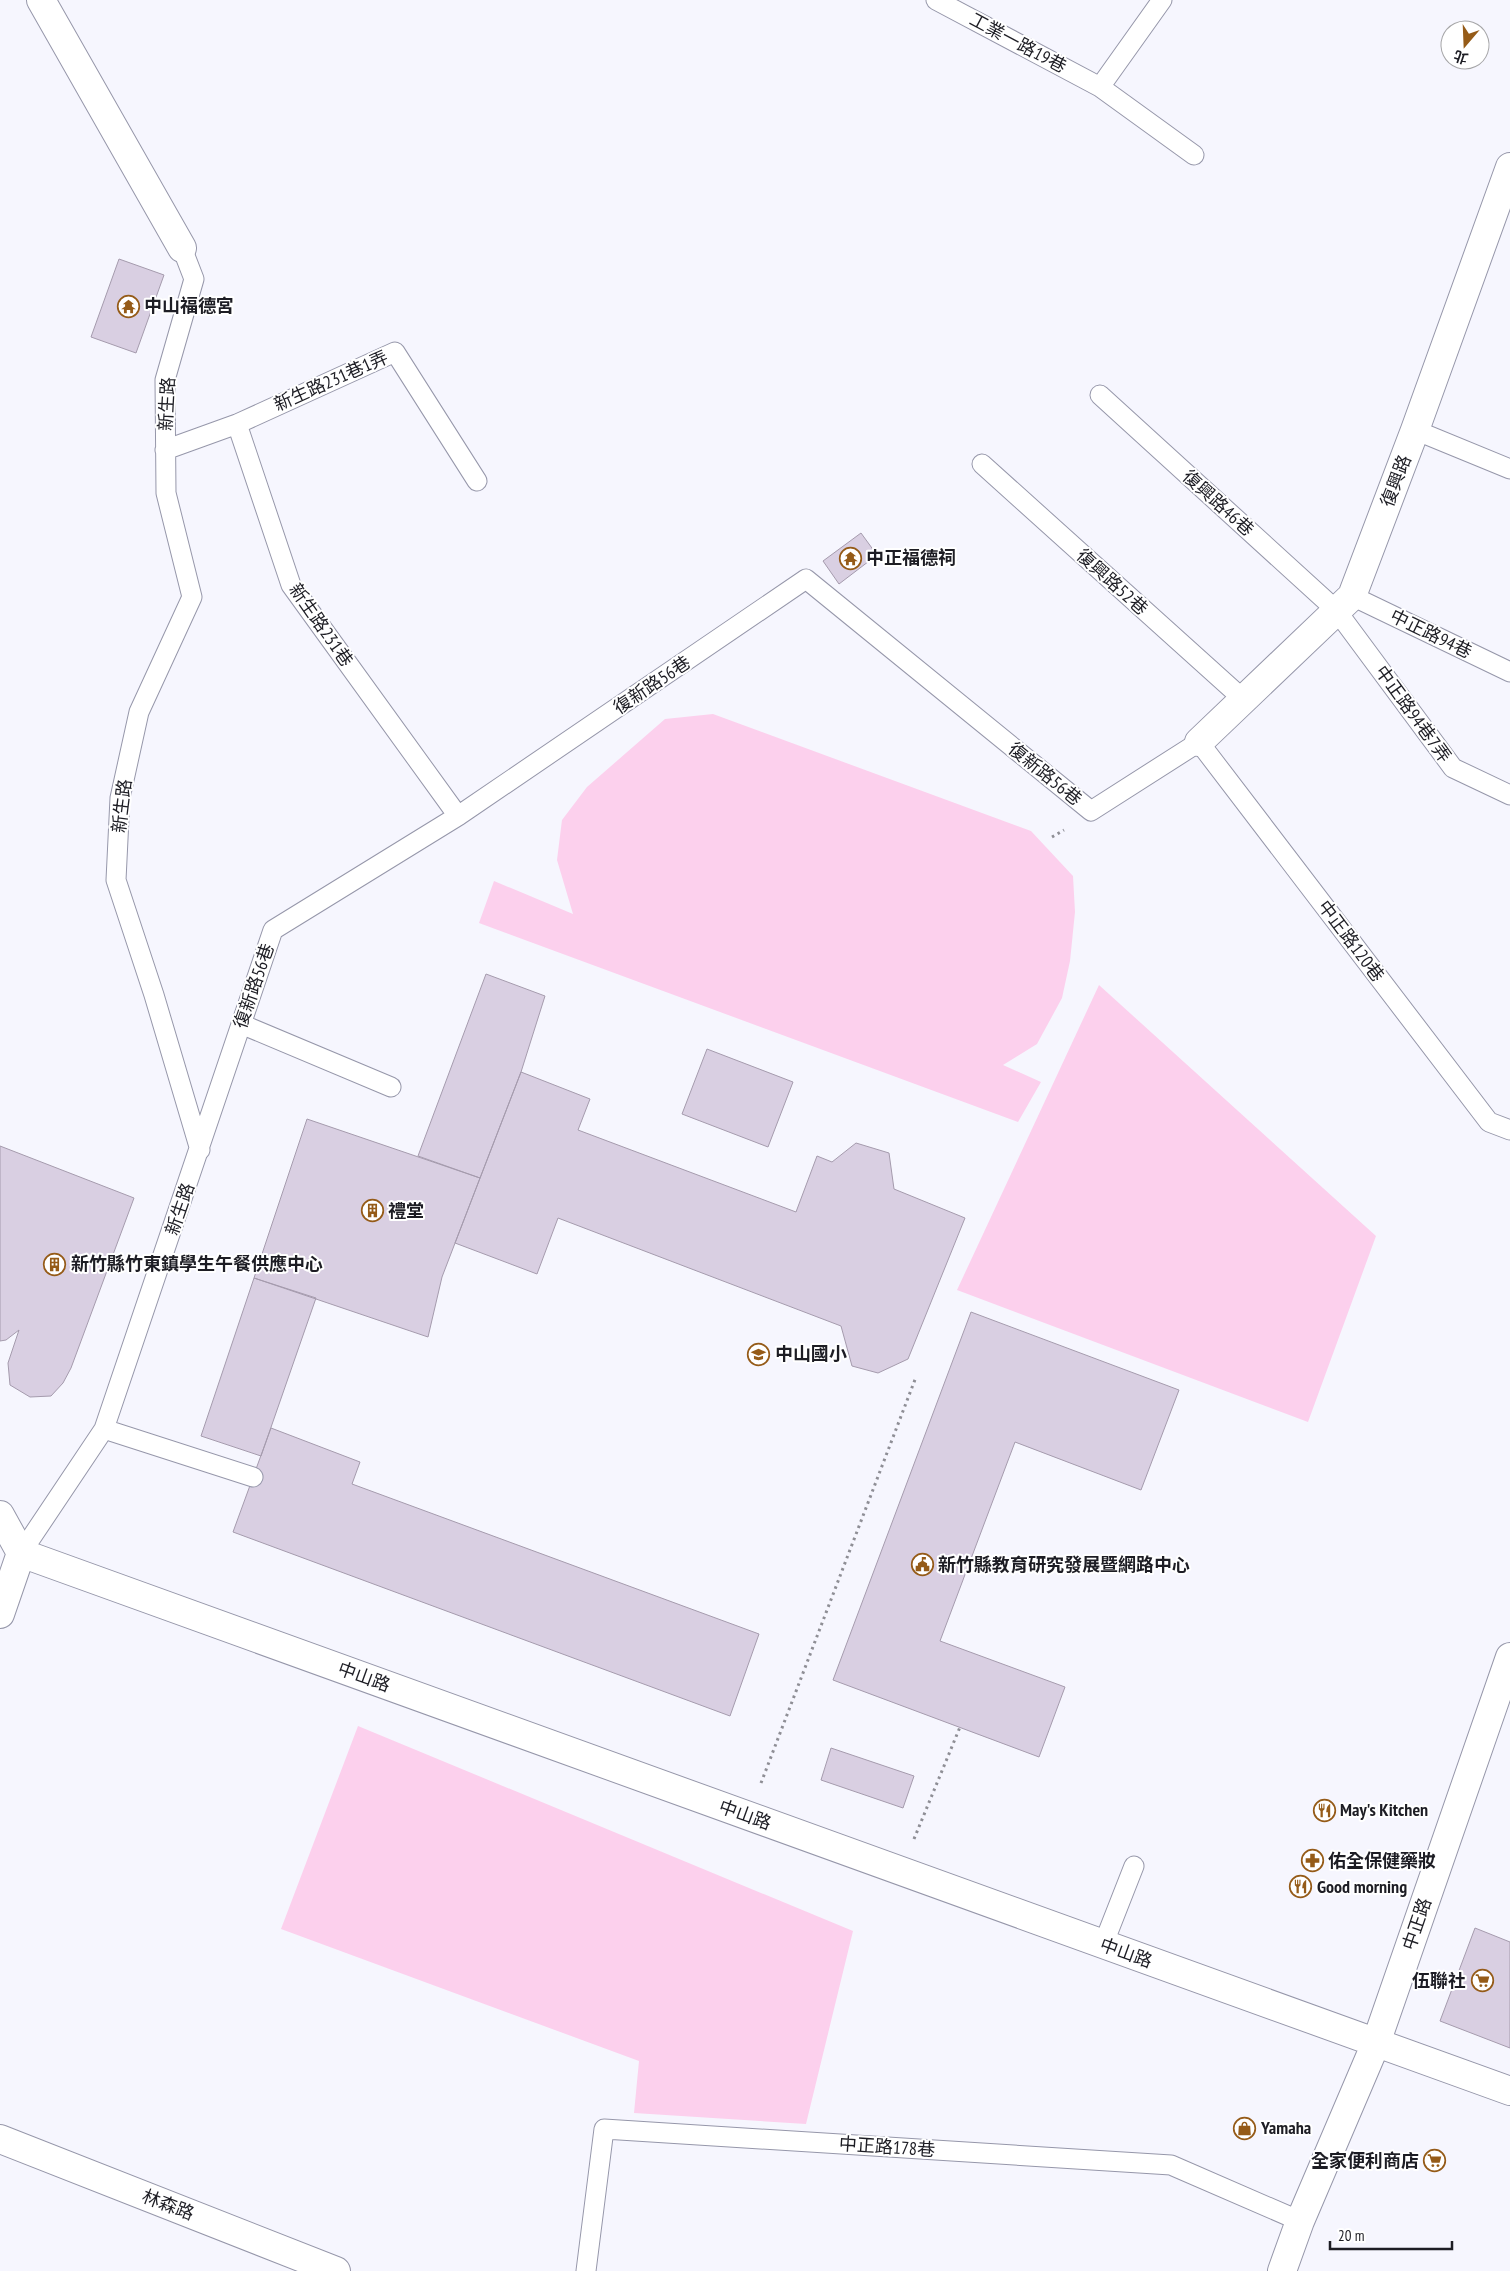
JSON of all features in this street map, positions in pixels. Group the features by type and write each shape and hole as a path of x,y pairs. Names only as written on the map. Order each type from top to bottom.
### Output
{"street":[{"name":"新生路","path":"41,0 182,248"},
{"name":"復興路","path":"1199,742 1344,603 1415,430 1510,167"},
{"path":"0,1515 21,1554"},
{"name":"新生路","path":"0,1614 21,1554"},
{"name":"中山路","path":"21,1554 1510,2091"},
{"name":"中正路","path":"1282,2271 1300,2222 1376,2043 1510,1657"},
{"name":"林森路","path":"0,2139 336,2271"}],"lane":[{"name":"工業一路19巷","path":"936,0 1100,87 1194,155"},
{"path":"1100,87 1162,0"},
{"name":"新生路","path":"21,1554 104,1429 200,1150 154,995 116,880 120,798 139,712 192,597 166,493 165,380 194,279 182,248"},
{"name":"新生路231巷1弄","path":"237,424 395,352 477,481"},
{"name":"復興路46巷","path":"1100,395 1344,603"},
{"path":"165,450 237,424"},
{"name":"新生路231巷","path":"237,424 291,585 458,816"},
{"path":"1415,430 1510,469"},
{"name":"復興路52巷","path":"982,464 1243,699"},
{"name":"復新路56巷","path":"200,1150 273,930 458,816 806,579 1091,811 1199,742"},
{"name":"中正路94巷","path":"1344,603 1510,672"},
{"name":"中正路94巷7弄","path":"1344,603 1453,768 1510,795"},
{"name":"中正路120巷","path":"1199,742 1489,1122 1510,1130"},
{"path":"241,1024 391,1087"},
{"path":"104,1429 253,1477"},
{"path":"1103,1945 1134,1866"},
{"name":"中正路178巷","path":"586,2271 604,2128 1171,2165 1300,2222"}],"path":[{"path":"748,1816 916,1378"},
{"path":"901,1872 960,1727"}],"shaded area":[{"path":"713,714 1031,831 1073,876 1075,912 1070,961 1062,998 1037,1044 1003,1065 1041,1082 1018,1122 479,923 494,881 573,914 557,860 562,820 587,787 665,719"},
{"path":"1099,985 1376,1236 1308,1422 957,1290"},
{"path":"358,1726 853,1931 806,2124 634,2113 639,2061 281,1929"}],"building":[{"name":"中山福德宮","path":"119,259 164,275 136,353 91,337"},
{"name":"中正福德祠","path":"861,533 877,555 839,584 823,561"},
{"path":"486,974 545,996 521,1072 480,1178 418,1156"},
{"path":"707,1049 793,1082 768,1147 682,1114"},
{"path":"521,1072 590,1099 578,1130 796,1212 817,1156 832,1162 856,1143 889,1153 894,1189 965,1218 908,1359 878,1373 852,1366 841,1326 558,1218 537,1274 455,1243"},
{"name":"禮堂","path":"307,1119 480,1178 442,1277 428,1337 254,1278"},
{"name":"新竹縣竹東鎮學生午餐供應中心","path":"0,1146 134,1198 71,1368 63,1383 51,1396 30,1397 10,1385 8,1363 19,1330 6,1340 0,1341"},
{"path":"254,1278 316,1298 261,1456 201,1436"},
{"name":"新竹縣教育研究發展暨網路中心","path":"971,1312 1179,1390 1141,1490 1015,1442 940,1641 1065,1687 1039,1757 833,1680"},
{"path":"271,1428 360,1462 352,1484 759,1634 730,1716 233,1532"},
{"path":"831,1748 914,1776 903,1808 821,1780"},
{"name":"伍聯社","path":"1475,1928 1510,1942 1510,2048 1440,2021"}],"place":[{"name":"中山福德宮","path":"128,306"},
{"name":"中正福德祠","path":"850,558"},
{"name":"禮堂","path":"372,1211"},
{"name":"新竹縣竹東鎮學生午餐供應中心","path":"55,1264"},
{"name":"中山國小","path":"759,1354"},
{"name":"新竹縣教育研究發展暨網路中心","path":"922,1565"},
{"name":"May's Kitchen","path":"1324,1810"},
{"name":"佑全保健藥妝","path":"1312,1861"},
{"name":"Good morning","path":"1301,1887"},
{"name":"伍聯社","path":"1482,1981"},
{"name":"Yamaha","path":"1245,2128"},
{"name":"全家便利商店","path":"1435,2161"}]}
